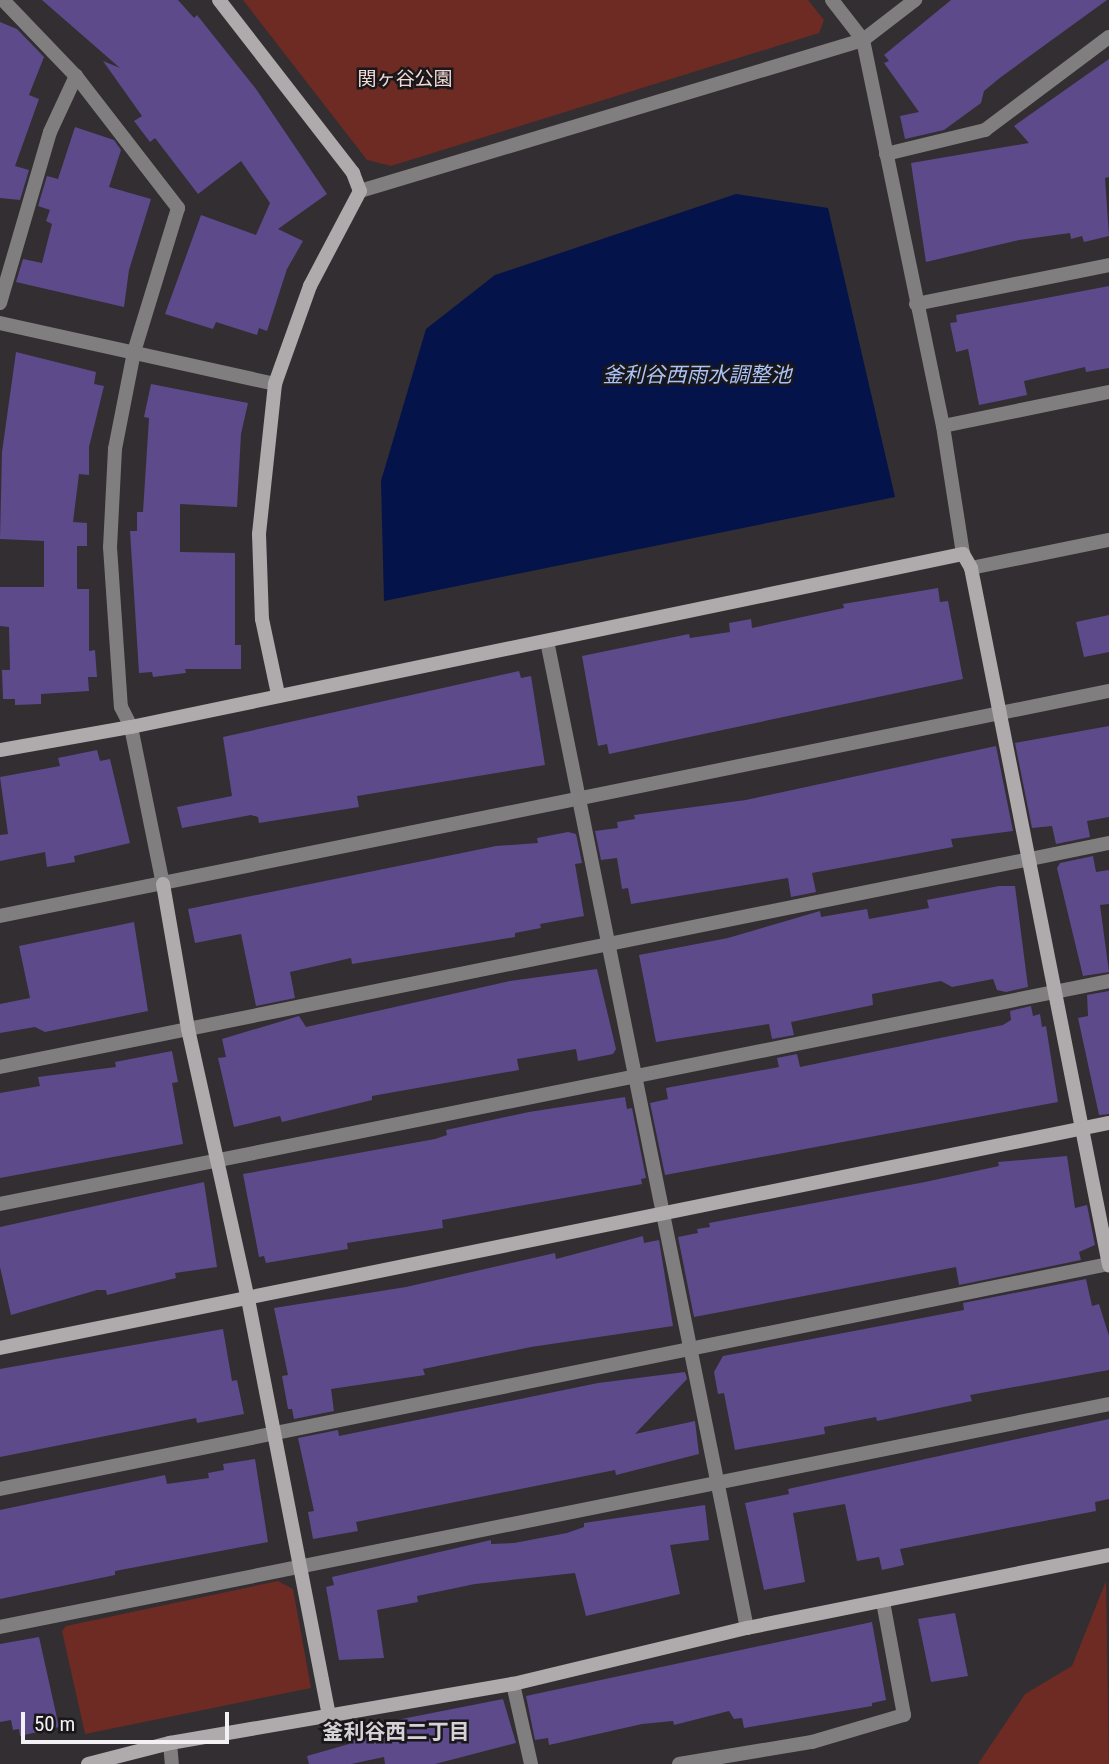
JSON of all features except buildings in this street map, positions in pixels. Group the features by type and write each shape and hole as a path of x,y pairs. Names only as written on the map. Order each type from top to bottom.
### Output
{"street":[{"path":"3,0 76,76 178,208 134,352 115,449 110,547 121,707 131,727 163,884 188,1030 219,1159 248,1299 328,1715"},
{"path":"219,0 354,173 359,191 310,286 275,384 259,534 262,619 278,694"},
{"path":"0,1489 273,1436 1109,1264 971,568 963,554 943,426 863,40 832,0"},
{"path":"359,191 863,40 915,0"},
{"path":"886,154 985,130 1109,37"},
{"path":"0,303 50,132 76,76"},
{"path":"916,304 1109,265"},
{"path":"0,323 275,384"},
{"path":"943,426 1109,392"},
{"path":"971,568 1109,540"},
{"path":"0,750 131,727 278,694 963,554"},
{"path":"547,641 608,946 639,1076 689,1349 747,1628"},
{"path":"0,916 580,796 1109,691"},
{"path":"0,1067 1109,843"},
{"path":"0,1204 1109,981"},
{"path":"0,1348 1109,1123"},
{"path":"0,1627 717,1485 1109,1404"},
{"path":"89,1764 170,1743 513,1684 747,1628 1109,1555"},
{"path":"679,1764 812,1742 904,1715 883,1602"},
{"path":"513,1684 531,1764"},
{"path":"170,1743 173,1764"}],"green space":[{"name":"関ヶ谷公園","path":"243,0 808,0 824,20 819,33 391,166 367,160"},
{"path":"278,1581 293,1589 311,1688 85,1734 62,1631 66,1626"},
{"path":"1106,1581 1109,1764 978,1764 1025,1694 1072,1666"}],"water":[{"name":"釜利谷西雨水調整池","path":"736,194 828,208 895,497 384,601 381,481 426,329 495,275"}],"district":[{"name":"釜利谷西二丁目","path":"396,1732"}]}
